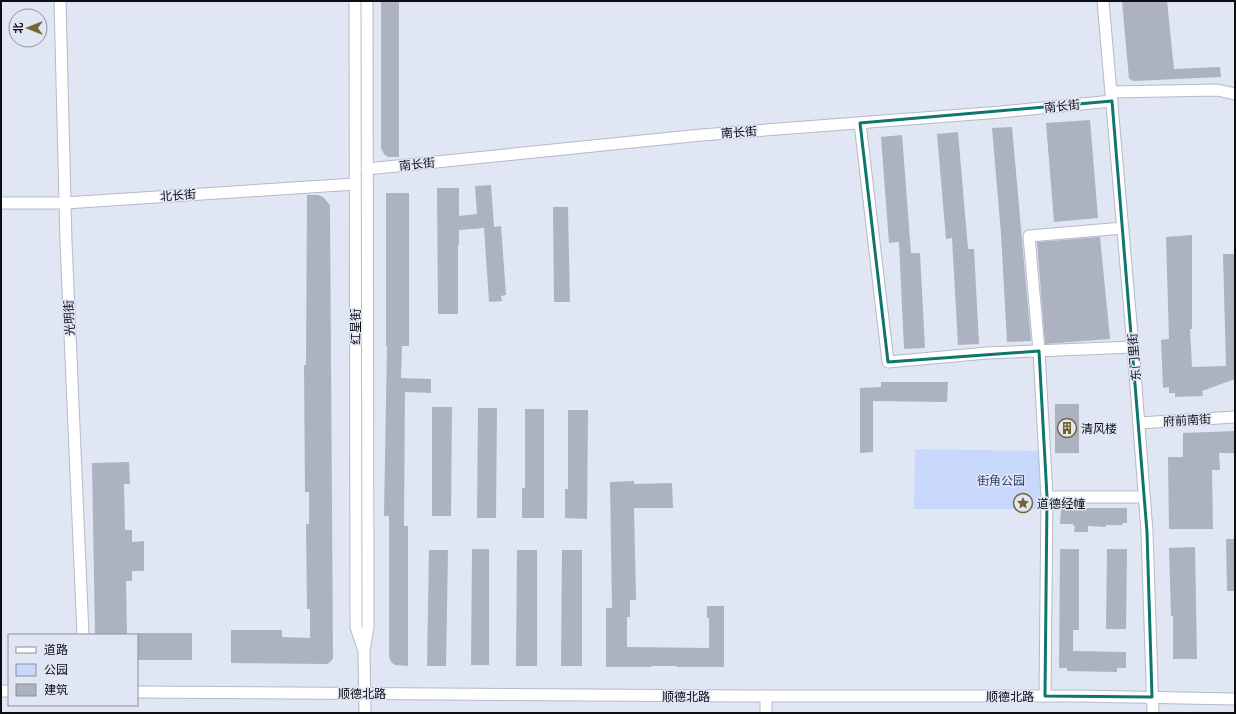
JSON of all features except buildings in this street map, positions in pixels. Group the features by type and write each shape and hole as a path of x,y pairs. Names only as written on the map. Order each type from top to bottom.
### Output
{"street":[{"name":"光明街","path":"60,1 65,203 83,634"},
{"name":"红星街","path":"355,1 356,627 364,651"},
{"name":"红星街","path":"365,713 364,651 368,627 367,1"},
{"name":"东门里街","path":"1103,1 1139,423 1147,537 1153,713"},
{"name":"南长街","path":"367,169 701,135 1001,112 1111,96 1217,90 1235,94"},
{"path":"860,123 888,362 987,353 1133,347"},
{"name":"北长街","path":"1,203 65,203 355,184"},
{"path":"1044,696 1047,497 1029,236 1123,228"},
{"name":"府前南街","path":"1139,423 1235,417"},
{"path":"1047,497 1144,497"},
{"name":"顺德北路","path":"138,692 1235,698"},
{"path":"766,696 766,713"}],"highlighted area":[{"path":"1112,101 1147,532 1152,697 1045,696 1047,497 1039,351 888,362 860,123"}],"green space":[{"name":"街角公园","path":"915,449 1041,451 1041,509 914,509"}],"place":[{"name":"清风楼","path":"1067,428"},
{"name":"道德经幢","path":"1023,503"}]}
